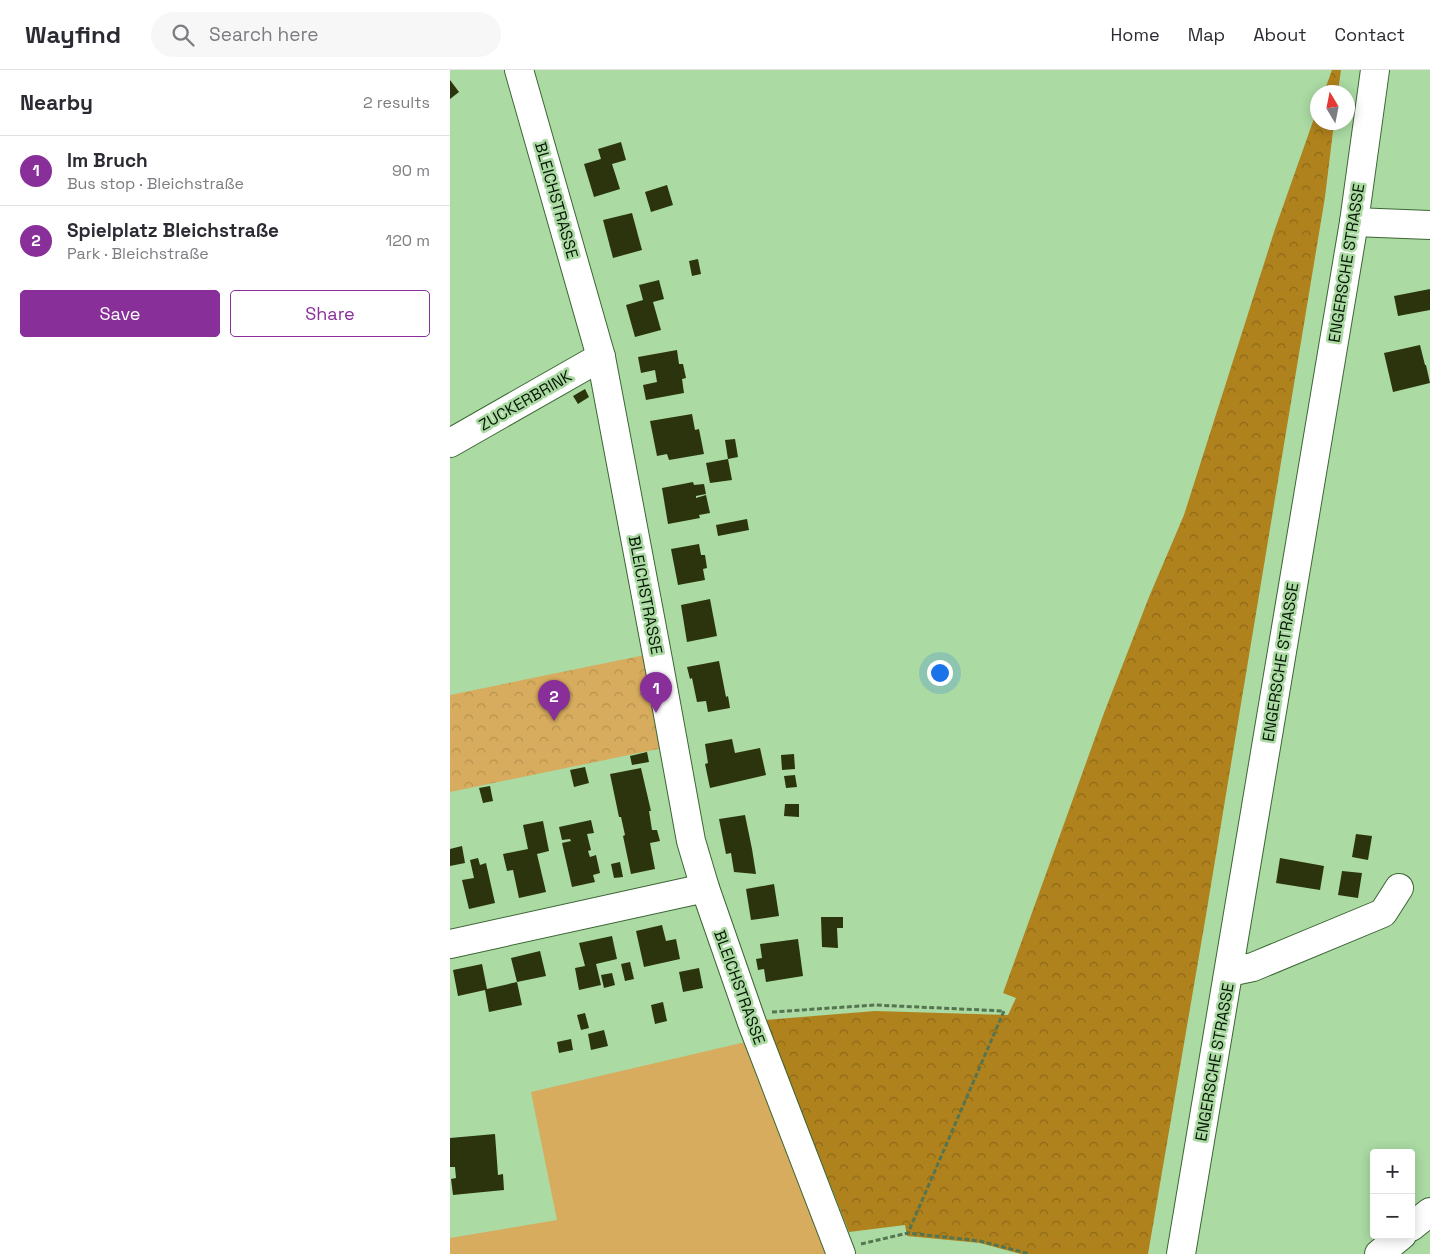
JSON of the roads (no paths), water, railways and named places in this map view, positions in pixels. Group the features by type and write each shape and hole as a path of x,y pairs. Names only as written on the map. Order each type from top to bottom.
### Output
{"street":[{"name":"BLEICHSTRASSE","path":"520,70 601,357 691,841 705,888 750,1016 840,1252"},
{"name":"ENGERSCHE STRASSE","path":"1181,1254 1354,222 1374,70"},
{"path":"1354,222 1430,225"},
{"name":"ZUCKERBRINK","path":"450,443 601,357"},
{"path":"450,944 705,888"},
{"path":"1229,972 1254,967 1383,913 1399,888"},
{"path":"1415,1224 1430,1212"},
{"path":"1379,1254 1397,1239"}],"place":[{"name":"Im Bruch","path":"656,713"},
{"name":"Spielplatz Bleichstraße","path":"554,721"}]}
